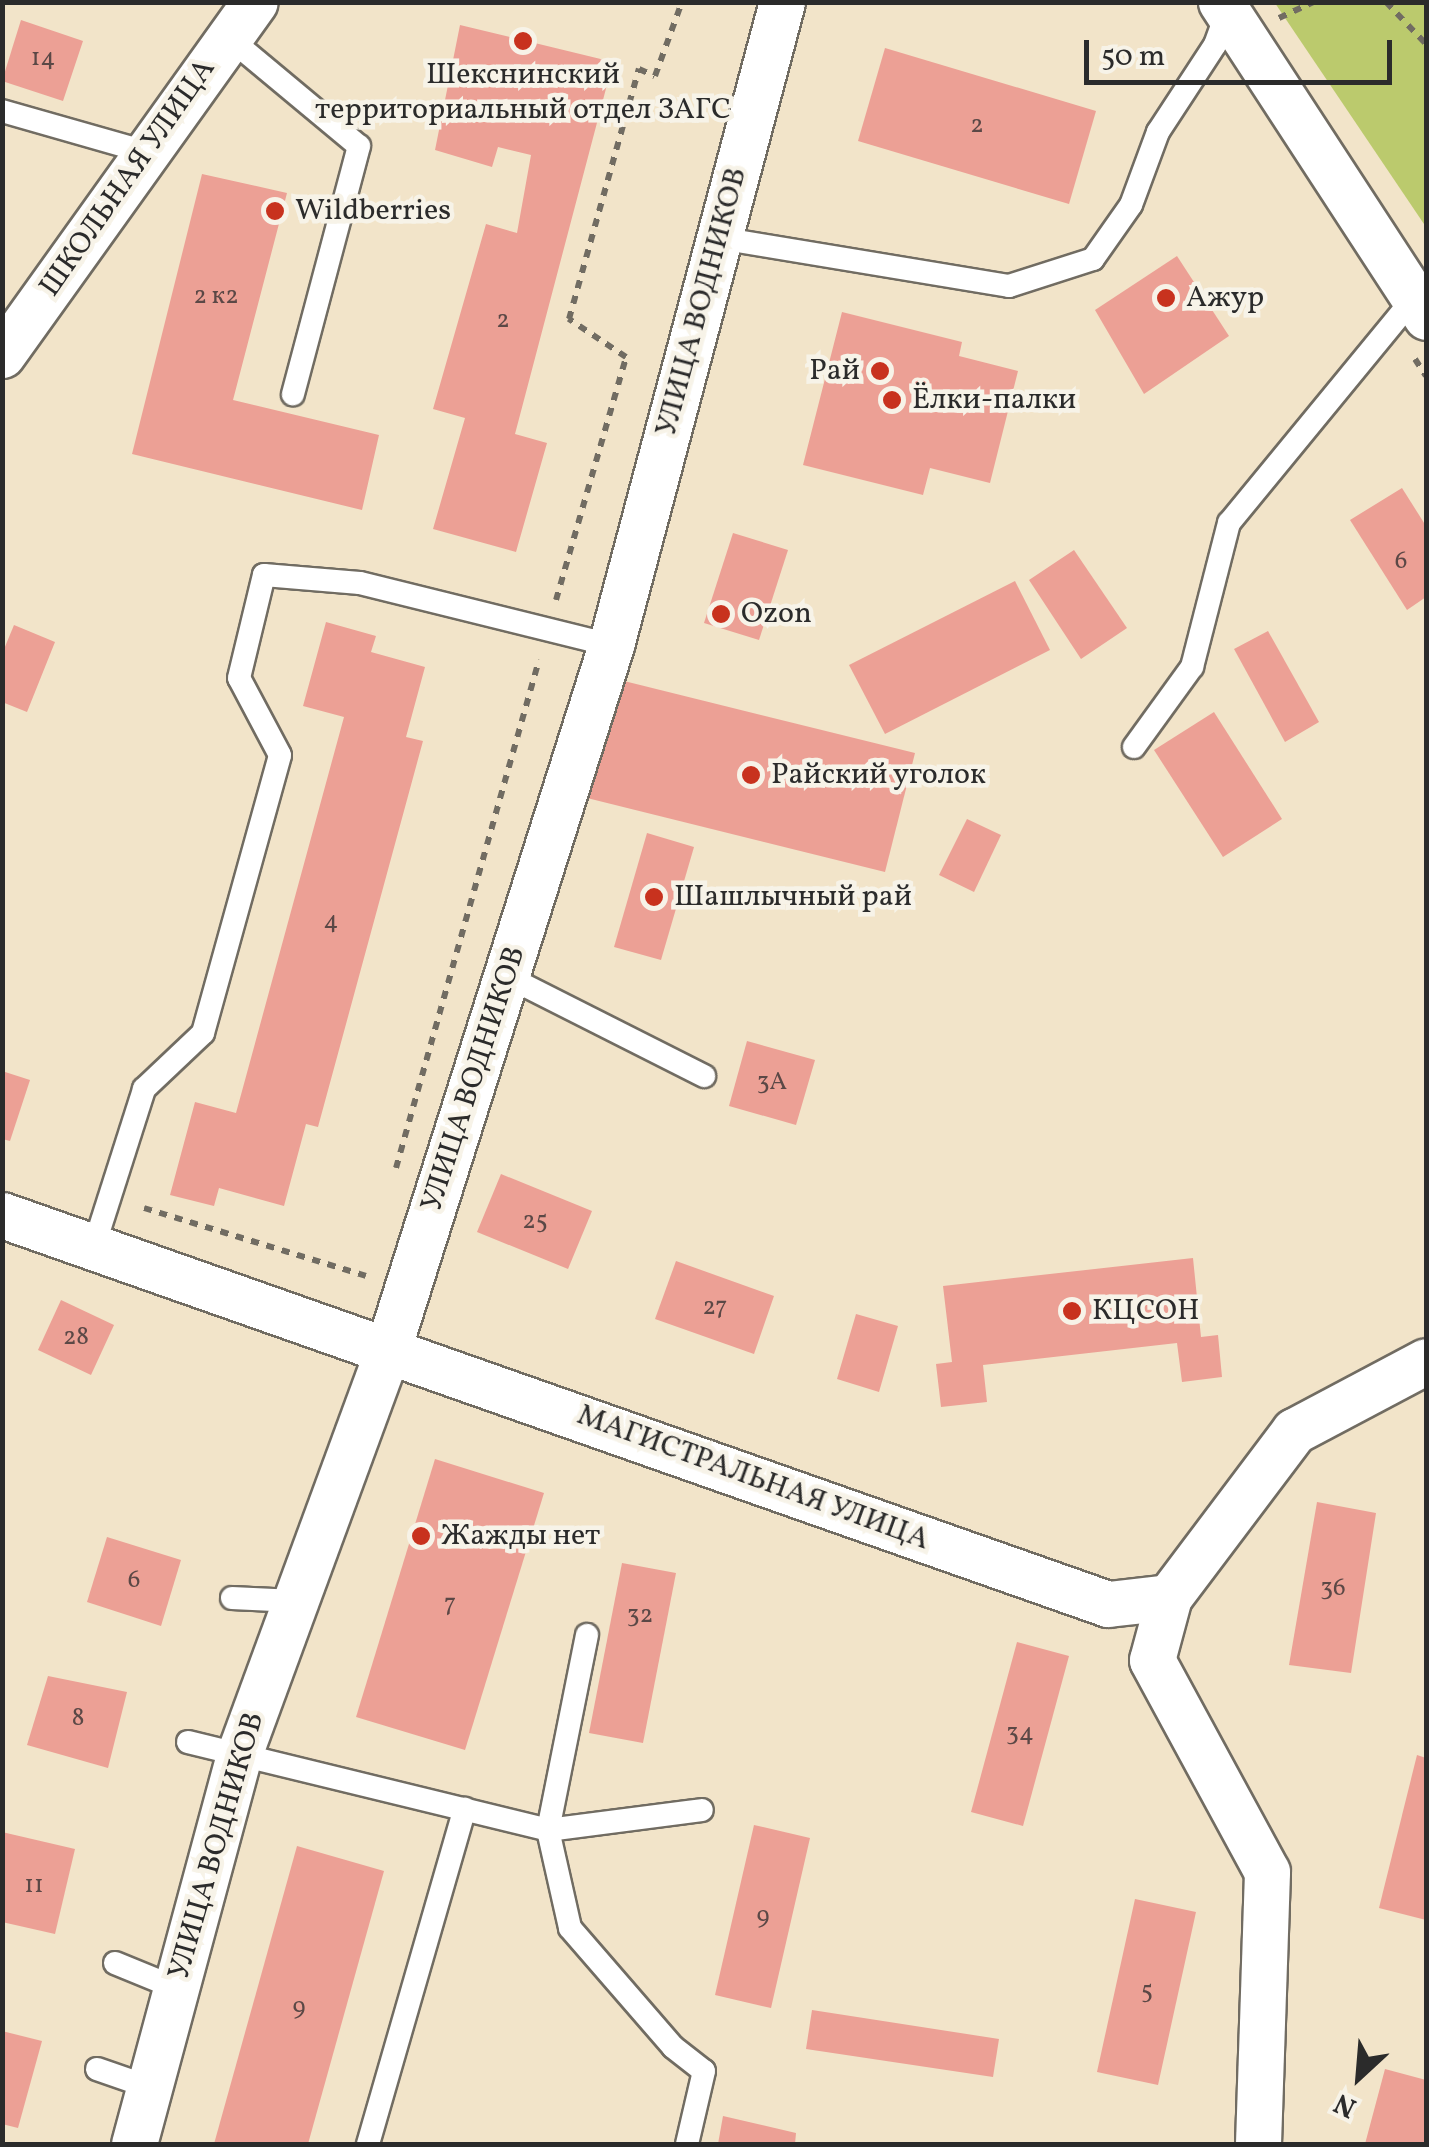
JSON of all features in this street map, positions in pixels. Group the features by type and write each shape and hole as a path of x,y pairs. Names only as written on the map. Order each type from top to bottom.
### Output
{"street":[{"name":"УЛИЦА ВОДНИКОВ","path":"134,2144 240,1752 388,1349 612,644 782,2"},
{"path":"1224,7 1420,307"},
{"name":"ШКОЛЬНАЯ УЛИЦА","path":"2,355 241,20"},
{"name":"МАГИСТРАЛЬНАЯ УЛИЦА","path":"2,1215 95,1244 1108,1604 1169,1596"},
{"path":"1258,2144 1267,1872 1152,1660 1169,1596 1294,1431 1426,1362"}],"lane":[{"path":"719,238 1010,286 1092,258 1131,205 1158,132 1215,45 1224,7"},
{"path":"241,20 360,146 293,394"},
{"path":"2,111 146,152"},
{"path":"1134,747 1192,667 1229,523 1420,307"},
{"path":"95,1244 144,1089 203,1033 280,755 239,678 264,574 360,583 612,644"},
{"path":"506,976 704,1076"},
{"path":"232,1598 296,1601"},
{"path":"587,1635 548,1830 570,1928 673,2047 704,2071 687,2144"},
{"path":"188,1742 548,1830 702,1810"},
{"path":"368,2144 465,1809"},
{"path":"116,1962 176,1988"},
{"path":"96,2070 149,2087"}],"path":[{"path":"392,1182 626,357 569,319 639,70 655,76 682,2"},
{"path":"1283,15 1314,2"},
{"path":"1386,2 1426,44"},
{"path":"144,1208 365,1278 370,1259"}],"green space":[{"path":"1275,3 1426,3 1426,227 1283,15"}],"building":[{"path":"21,20 83,41 63,101 2,81"},
{"path":"460,25 613,62 515,434 547,443 516,552 433,529 465,418 433,409 486,224 517,233 531,155 498,147 492,167 435,150"},
{"path":"885,48 1096,111 1069,204 858,141"},
{"path":"202,174 287,193 233,400 379,435 362,510 132,454"},
{"path":"1177,256 1229,336 1144,394 1095,310"},
{"name":"Ёлки-палки","path":"842,312 962,342 959,356 1018,371 990,483 930,468 923,495 803,465"},
{"path":"1402,488 1426,526 1426,597 1407,610 1350,520"},
{"path":"733,533 788,550 759,640 704,623"},
{"path":"1074,550 1127,628 1081,659 1029,580"},
{"path":"1015,581 1050,650 885,734 849,665"},
{"path":"326,622 376,636 371,652 425,667 406,737 423,741 318,1127 306,1124 284,1206 219,1188 214,1206 170,1195 195,1102 236,1113 344,717 303,706"},
{"path":"14,625 55,642 27,712 2,702 2,654"},
{"path":"1268,631 1319,722 1285,742 1234,649"},
{"name":"Райский уголок","path":"616,679 915,753 885,872 587,798"},
{"path":"1214,712 1282,819 1223,857 1154,750"},
{"path":"967,819 1001,835 974,892 939,875"},
{"name":"Шашлычный рай","path":"647,833 694,847 661,960 614,947"},
{"path":"747,1041 815,1060 796,1125 729,1106"},
{"path":"2,1071 30,1080 10,1141 2,1139"},
{"path":"501,1174 592,1211 568,1269 477,1232"},
{"name":"КЦСОН","path":"1193,1258 1201,1337 1218,1335 1222,1377 1182,1382 1177,1343 983,1365 987,1402 941,1407 936,1364 952,1362 943,1286"},
{"path":"676,1261 774,1296 754,1354 655,1319"},
{"path":"61,1300 114,1325 91,1375 38,1350"},
{"path":"856,1314 898,1326 879,1392 837,1379"},
{"path":"435,1459 544,1493 465,1750 356,1717"},
{"path":"1317,1502 1376,1513 1351,1673 1289,1665"},
{"path":"107,1537 181,1560 161,1626 87,1602"},
{"path":"622,1563 676,1573 643,1743 589,1733"},
{"path":"1017,1642 1069,1656 1023,1826 971,1812"},
{"path":"48,1676 127,1692 108,1768 27,1745"},
{"path":"1417,1755 1426,1758 1426,1920 1379,1908"},
{"path":"754,1825 810,1838 771,2008 715,1995"},
{"path":"2,1832 75,1849 55,1934 2,1922"},
{"path":"297,1846 384,1871 308,2144 214,2144"},
{"path":"1135,1899 1196,1912 1158,2085 1097,2072"},
{"path":"812,2010 999,2039 993,2077 806,2049"},
{"path":"2,2031 42,2041 18,2128 2,2124"},
{"path":"1385,2069 1426,2080 1426,2144 1365,2144"},
{"path":"723,2116 796,2133 795,2144 718,2144"}],"place":[{"name":"Шекснинский территориальный отдел ЗАГС","path":"523,41"},
{"name":"Wildberries","path":"275,211"},
{"name":"Ажур","path":"1166,298"},
{"name":"Рай","path":"880,371"},
{"name":"Ёлки-палки","path":"892,400"},
{"name":"Ozon","path":"721,614"},
{"name":"Райский уголок","path":"751,775"},
{"name":"Шашлычный рай","path":"654,897"},
{"name":"КЦСОН","path":"1072,1311"},
{"name":"Жажды нет","path":"421,1536"}]}
